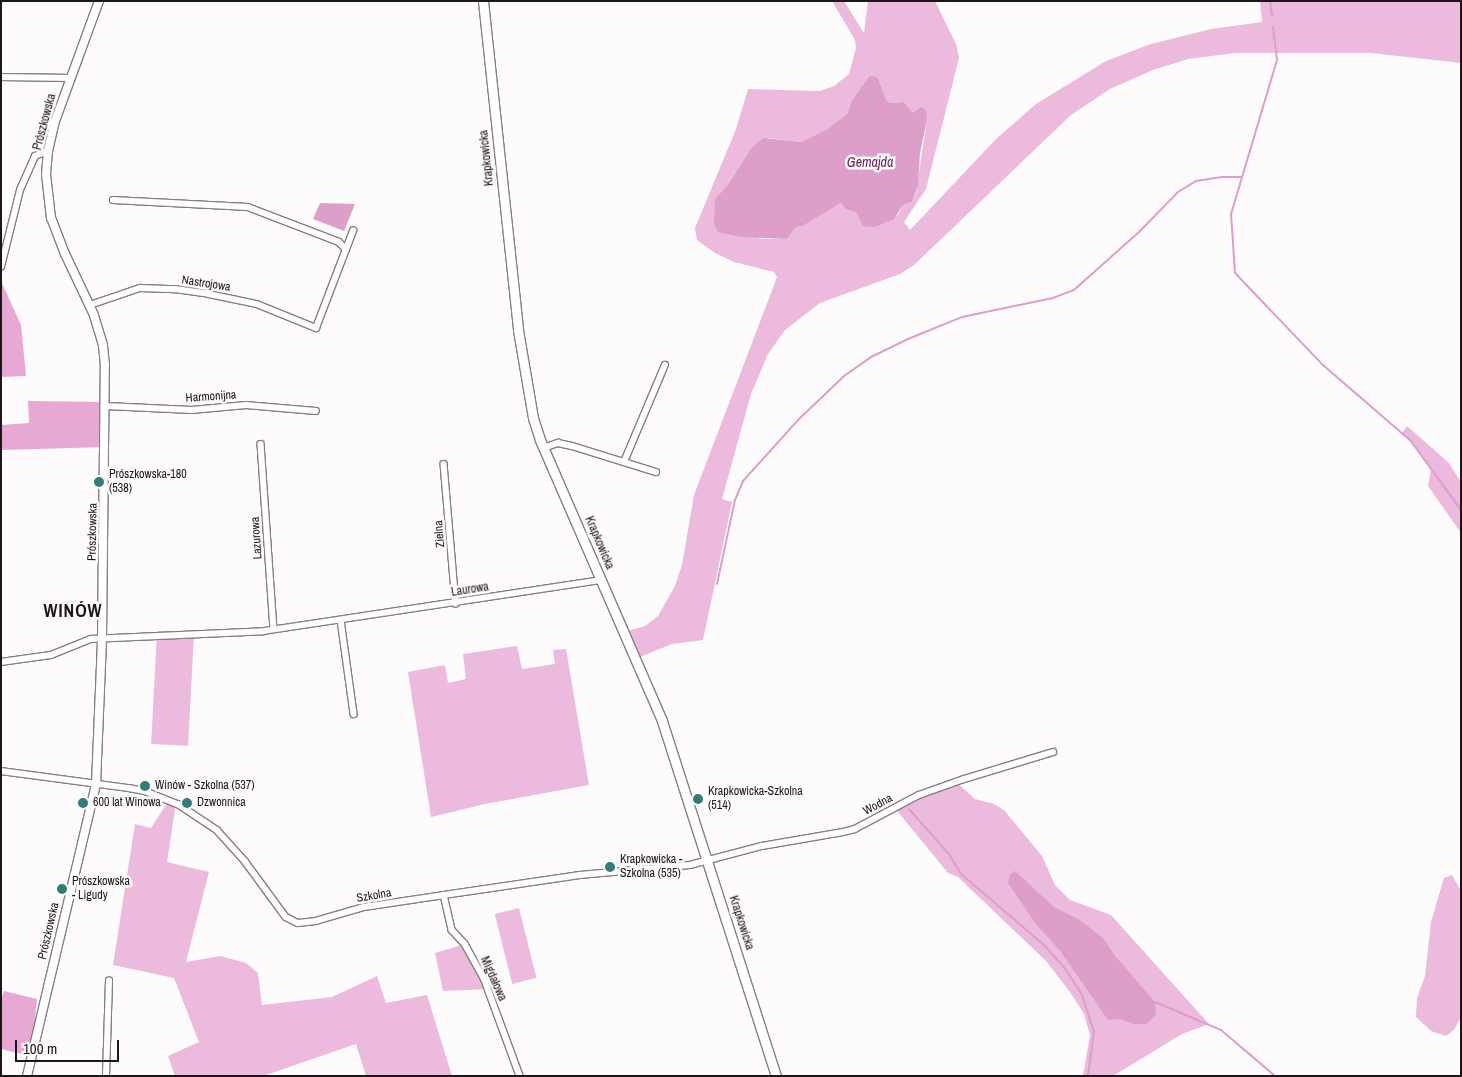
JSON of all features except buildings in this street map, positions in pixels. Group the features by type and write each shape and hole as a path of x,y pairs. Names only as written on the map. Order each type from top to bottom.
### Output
{"main road":[{"name":"Prószkowska","path":"27,1076 96,784 102,638 106,406 103,345 90,305 64,254 51,218 46,189 48,151 54,124 99,1"},
{"name":"Krapkowicka","path":"484,1 522,358 533,418 544,448 662,721 776,1076"}],"street":[{"path":"1,77 70,78"},
{"path":"1,267 20,190 35,156 48,151"},
{"path":"113,200 248,207 339,242 346,249 353,232"},
{"name":"Nastrojowa","path":"90,305 140,288 191,291 257,304 316,328 346,249"},
{"path":"624,462 665,366"},
{"name":"Harmonijna","path":"106,406 192,410 246,404 316,410"},
{"name":"Lazurowa","path":"260,444 274,629"},
{"path":"544,448 558,444 656,472"},
{"name":"Zielna","path":"444,464 456,603"},
{"name":"Laurowa","path":"1,662 51,655 89,640 102,638 274,629 602,580"},
{"path":"341,620 354,714"},
{"name":"Wodna","path":"708,861 762,846 855,829 919,795 1053,752"},
{"path":"1,771 96,784"},
{"name":"Szkolna","path":"96,784 145,791 178,804 201,817 217,830 245,861 276,906 293,922 306,922 364,907 580,875 708,861"},
{"name":"Migdałowa","path":"444,895 452,930 468,950 484,978 520,1076"},
{"path":"106,1076 109,981"}],"shaded area":[{"path":"832,1 844,1 864,33 868,1 935,1 956,44 959,58 926,189 904,222 910,230 996,139 1036,104 1106,61 1151,44 1211,29 1262,22 1260,1 1461,1 1461,63 1371,53 1235,53 1188,59 1153,70 1110,89 1071,115 914,265 900,274 820,303 785,330 768,354 751,394 722,499 732,502 703,640 672,644 635,659 624,632 645,626 658,616 675,586 682,565 694,495 777,277 774,272 734,262 715,253 697,240 695,228 736,129 748,89 820,91 834,86 849,74 856,48 855,40","holes":["870,75 878,78 887,101 891,103 904,102 913,114 918,109 927,120 916,192 912,202 903,205 898,215 875,227 857,213 845,209 841,203 803,226 796,227 787,239 760,239 715,199 729,183 751,148 768,138 801,142 829,128 847,114 852,100"]},
{"path":"1,281 21,325 26,376 1,377"},
{"path":"28,401 107,402 106,447 1,450 1,425 29,423"},
{"path":"1407,426 1449,463 1461,482 1461,533 1428,486 1431,469 1410,440 1402,433"},
{"path":"157,631 194,633 188,746 151,744"},
{"path":"517,646 522,669 555,664 553,650 566,649 589,785 485,804 431,817 408,672 445,665 448,683 466,679 463,654"},
{"path":"956,782 975,799 994,804 1004,810 1042,856 1055,885 1070,900 1111,915 1209,1024 1182,1034 1113,1076 1083,1076 1090,1035 1084,1014 1070,992 1046,961 958,877 948,873 894,807"},
{"path":"169,800 176,803 167,862 209,872 186,962 220,956 246,963 258,973 262,1005 332,997 377,976 386,1003 427,995 452,1076 366,1076 356,1044 263,1076 175,1076 168,1056 199,1042 174,978 113,965 135,824 151,828"},
{"path":"1452,875 1461,891 1461,1017 1454,1030 1446,1036 1431,1031 1416,1017 1417,998 1425,976 1431,922 1444,878"},
{"path":"519,908 536,978 512,984 495,914"},
{"path":"465,944 488,989 443,991 435,953"},
{"path":"4,991 37,999 31,1056 1,1049 1,1000"}],"water":[{"name":"Gemajda","path":"870,75 878,78 887,101 891,103 904,102 913,113 921,107 926,110 927,120 920,153 918,185 912,202 903,205 894,219 875,227 863,226 857,213 845,209 841,203 803,226 796,227 787,239 741,237 718,232 714,223 715,199 729,183 751,148 764,138 801,142 829,128 847,114 852,100"},
{"path":"320,203 355,204 344,231 313,219"},
{"path":"1015,871 1054,907 1080,920 1103,938 1116,957 1155,1002 1156,1014 1147,1024 1134,1024 1120,1019 1108,1020 1061,952 1035,923 1008,883 1010,874"}],"waterway":[{"path":"1270,1 1272,16"},
{"path":"1273,27 1277,60 1231,214 1235,273 1323,365 1410,440 1461,510"},
{"path":"717,584 735,500 743,481 799,419 844,376 871,357 908,339 962,317 1053,298 1074,290 1140,231 1178,192 1196,181 1222,177 1241,177"},
{"path":"909,809 949,854 961,874 1043,944 1064,967 1082,995 1094,1031 1088,1076"},
{"path":"1155,1002 1221,1030 1275,1076"}],"place":[{"name":"Prószkowska-180 (538)","path":"99,482"},
{"name":"Winów - Szkolna (537)","path":"145,786"},
{"name":"Krapkowicka-Szkolna (514)","path":"698,799"},
{"name":"600 lat Winowa","path":"83,803"},
{"name":"Dzwonnica","path":"187,803"},
{"name":"Krapkowicka - Szkolna (535)","path":"610,867"},
{"name":"Prószkowska - Ligudy","path":"62,889"}],"district":[{"name":"WINÓW","path":"73,611"}]}
